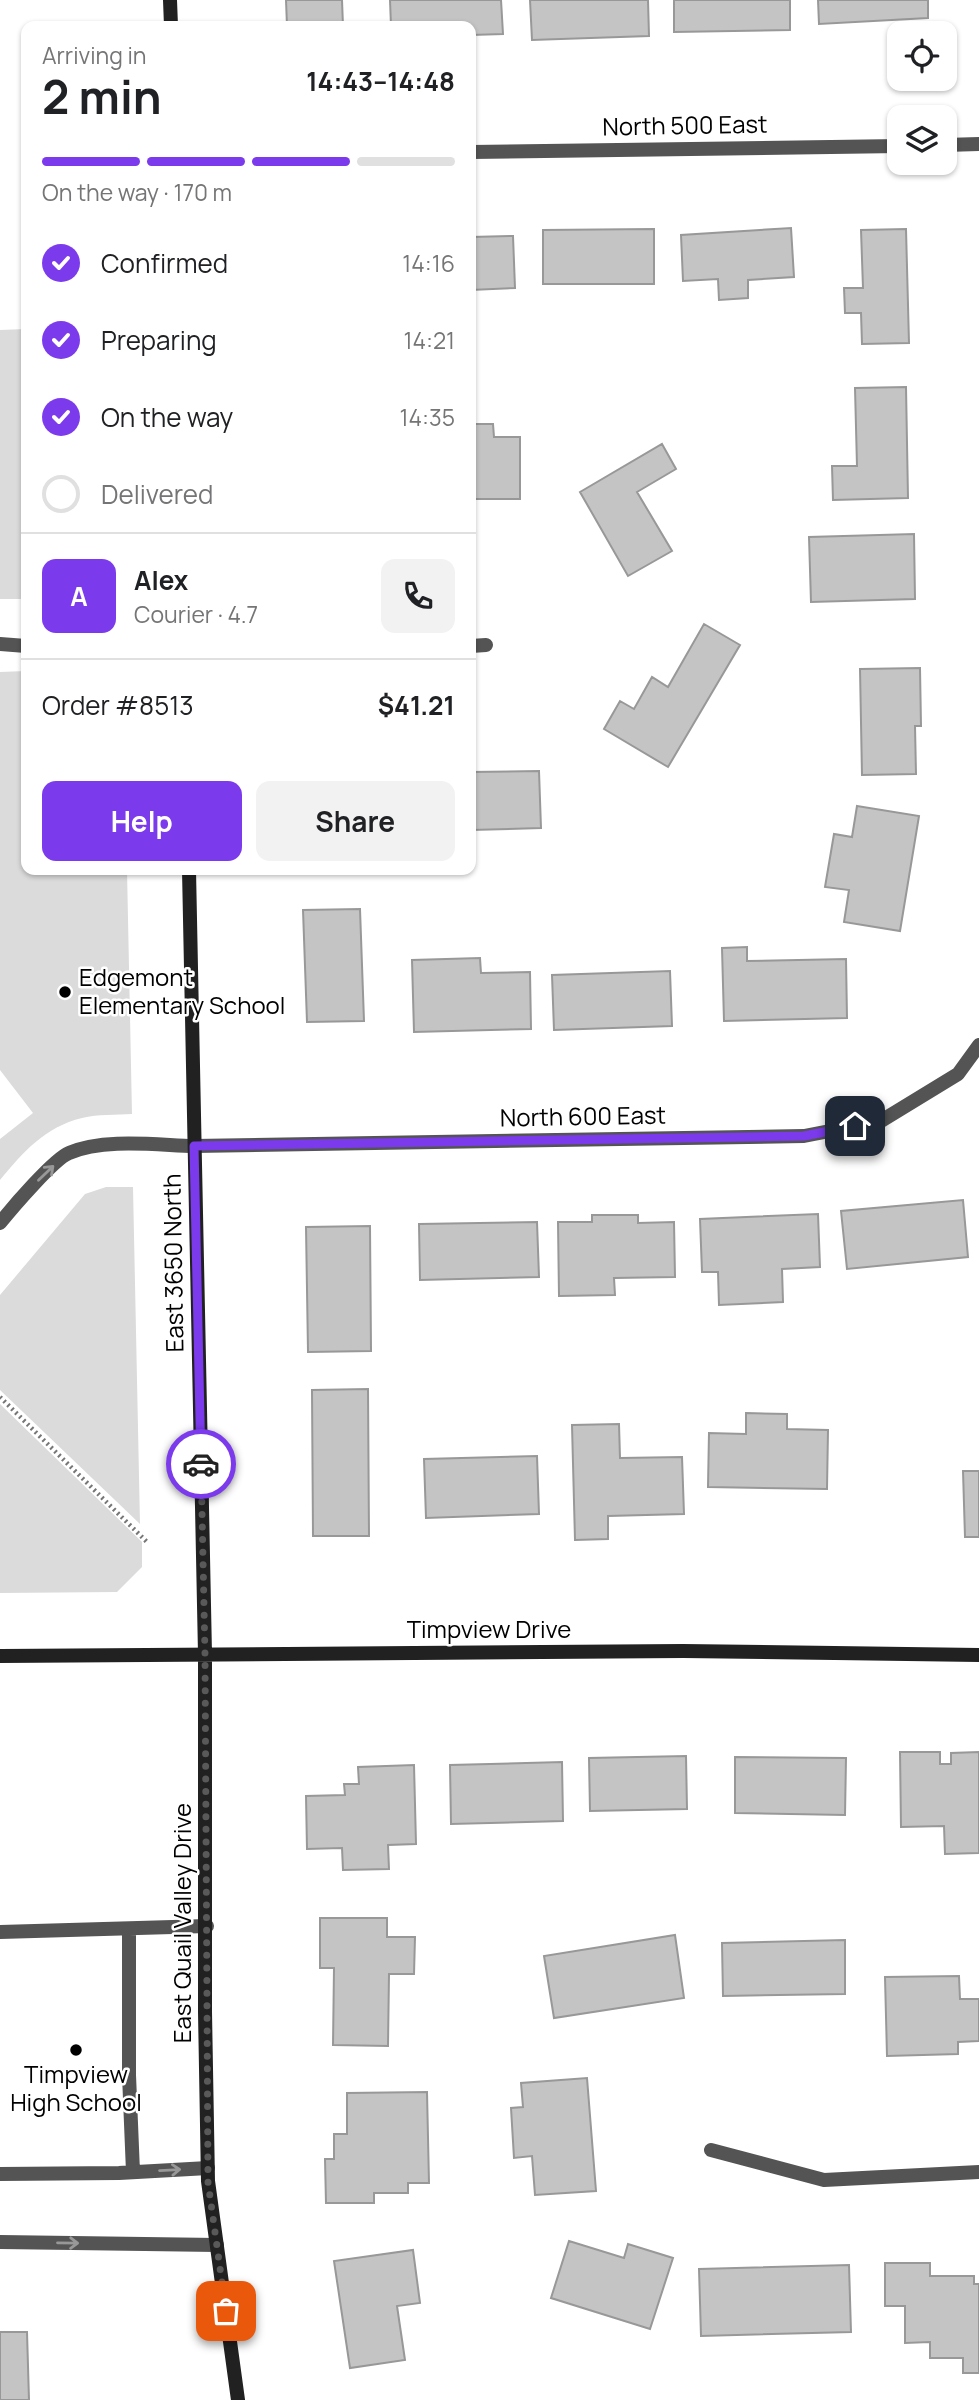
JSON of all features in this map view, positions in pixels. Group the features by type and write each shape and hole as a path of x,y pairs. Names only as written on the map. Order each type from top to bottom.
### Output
{"street":[{"path":"170,0 171,21"},
{"path":"957,145 979,145"},
{"name":"North 500 East","path":"476,152 887,146"},
{"path":"0,645 21,646"},
{"name":"East 3650 North","path":"189,875 205,1654"},
{"name":"North 600 East","path":"0,1223 37,1181 67,1153 105,1144 194,1146 804,1136 881,1121 958,1074 979,1045"},
{"name":"Timpview Drive","path":"0,1656 683,1651 979,1655"},
{"name":"East Quail Valley Drive","path":"205,1654 208,2168 238,2400"},
{"path":"0,1932 207,1926"},
{"path":"129,1929 129,2075 133,2172"},
{"path":"711,2150 824,2180 979,2172"},
{"path":"0,2174 208,2168"},
{"path":"0,2242 217,2245"}],"path":[{"path":"0,1397 147,1542"}],"shaded area":[{"path":"21,329 21,599 0,599 0,330"},
{"path":"21,671 21,875 127,875 132,1114 88,1117 57,1128 26,1150 0,1180 0,1139 33,1113 0,1070 0,672"},
{"path":"106,1187 133,1187 140,1524 0,1390 0,1295 85,1194"},
{"path":"0,1404 142,1542 142,1567 117,1592 0,1593"}],"building":[{"path":"286,0 342,0 343,21 287,21"},
{"path":"390,0 501,0 503,34 476,35 476,21 391,21"},
{"path":"530,0 648,0 649,36 532,40"},
{"path":"674,0 790,0 790,30 674,32"},
{"path":"818,0 928,0 928,18 819,24"},
{"path":"791,228 794,277 748,280 748,298 719,300 718,279 683,281 681,235"},
{"path":"654,229 654,284 543,284 543,230"},
{"path":"906,229 909,343 862,344 861,313 845,313 844,288 863,288 861,230"},
{"path":"513,236 515,288 476,290 476,237"},
{"path":"906,387 908,498 833,500 832,466 857,466 855,388"},
{"path":"476,424 493,424 494,437 520,437 520,499 476,499"},
{"path":"662,444 676,469 637,492 672,551 628,576 580,492"},
{"path":"914,534 915,599 811,602 809,537"},
{"path":"704,624 740,645 668,767 604,729 620,701 634,709 652,677 668,687"},
{"path":"920,668 921,726 915,726 916,774 862,775 860,669"},
{"path":"539,771 541,828 476,830 476,772"},
{"path":"857,806 919,816 900,931 844,922 849,890 825,887 834,834 852,837"},
{"path":"360,909 364,1021 307,1022 303,910"},
{"path":"747,947 747,961 846,959 847,1018 724,1021 722,948"},
{"path":"480,958 481,973 530,972 531,1029 414,1032 412,960"},
{"path":"670,971 672,1026 554,1030 552,975"},
{"path":"963,1200 968,1257 847,1269 841,1211"},
{"path":"818,1214 820,1267 782,1269 783,1302 719,1305 718,1272 702,1272 700,1219"},
{"path":"592,1215 638,1215 638,1223 674,1222 675,1277 614,1278 615,1295 559,1296 558,1222 592,1222"},
{"path":"537,1222 539,1277 420,1280 419,1224"},
{"path":"370,1226 371,1351 308,1352 306,1227"},
{"path":"368,1389 369,1536 313,1536 312,1390"},
{"path":"746,1413 787,1414 787,1429 828,1430 827,1489 708,1487 709,1433 746,1434"},
{"path":"619,1424 620,1458 682,1457 684,1514 608,1516 608,1539 575,1540 572,1425"},
{"path":"537,1456 539,1514 426,1518 424,1459"},
{"path":"963,1471 979,1471 979,1537 965,1537"},
{"path":"900,1752 940,1752 940,1764 951,1764 951,1753 979,1752 979,1853 945,1854 944,1826 901,1827"},
{"path":"686,1756 687,1809 590,1811 589,1758"},
{"path":"735,1757 846,1758 845,1815 735,1813"},
{"path":"562,1762 563,1821 451,1824 450,1765"},
{"path":"414,1765 416,1844 388,1845 389,1869 343,1870 342,1848 307,1849 306,1796 345,1795 344,1784 359,1784 358,1767"},
{"path":"320,1918 387,1918 387,1937 415,1937 414,1974 389,1974 388,2046 333,2045 334,1968 320,1968"},
{"path":"675,1935 684,1998 554,2018 544,1956"},
{"path":"845,1940 845,1994 723,1996 722,1943"},
{"path":"959,1976 960,1999 979,1999 979,2041 958,2042 958,2054 887,2056 885,1977"},
{"path":"587,2078 596,2191 535,2195 532,2156 514,2158 511,2108 523,2107 521,2083"},
{"path":"427,2092 429,2183 408,2183 408,2193 374,2193 374,2203 326,2203 325,2159 334,2159 334,2134 347,2134 347,2093"},
{"path":"569,2241 624,2258 628,2244 673,2258 650,2329 551,2298"},
{"path":"413,2250 420,2303 397,2306 405,2360 350,2368 334,2261"},
{"path":"885,2263 930,2263 930,2276 974,2276 974,2284 979,2284 979,2373 963,2373 963,2358 930,2358 930,2342 905,2343 905,2306 885,2306"},
{"path":"849,2265 851,2332 701,2336 699,2269"},
{"path":"0,2332 27,2332 29,2400 0,2400"}],"way so far":[{"path":"201,1464 205,1654 208,2182 226,2311"}],"place":[{"name":"Edgemont Elementary School","path":"65,992"},
{"name":"Timpview High School","path":"76,2050"}],"route":[{"path":"201,1464 194,1146 804,1136 855,1126"}]}
